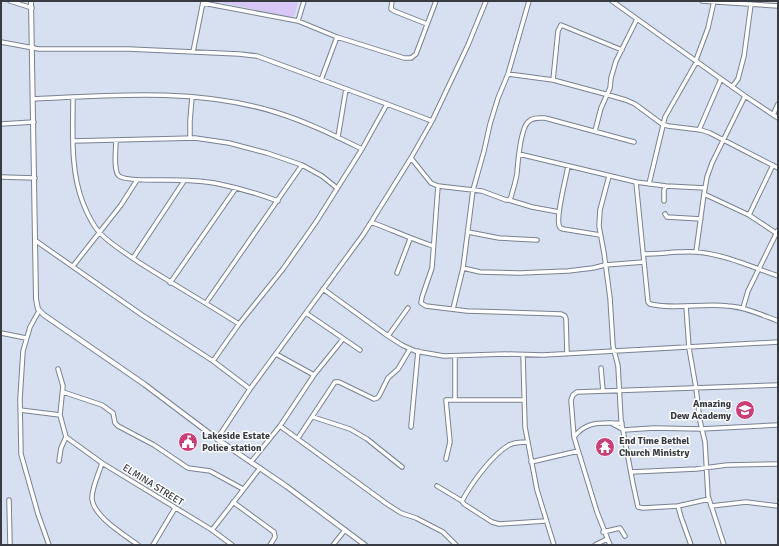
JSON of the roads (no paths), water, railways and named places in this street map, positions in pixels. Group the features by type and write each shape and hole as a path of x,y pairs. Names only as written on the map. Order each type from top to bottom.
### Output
{"street":[{"path":"10,1 32,8"},
{"path":"32,1 36,299 39,311 144,384 217,439 312,504 366,545"},
{"path":"298,22 304,1"},
{"path":"392,1 392,9 394,11 427,24"},
{"path":"193,52 203,2 298,22 337,37 404,58 411,58 416,54 436,1"},
{"path":"217,439 250,389 371,222 411,158 432,121 468,45 486,1"},
{"path":"454,308 463,268 473,190 490,124 498,98 508,74 529,1"},
{"path":"612,1 778,118"},
{"path":"702,1 751,4 764,3 778,6"},
{"path":"649,184 662,124 697,60 708,28 714,1"},
{"path":"732,87 738,79 744,56 751,4"},
{"path":"595,131 616,61 638,19"},
{"path":"552,80 558,31 562,25 622,50"},
{"path":"321,80 337,37"},
{"path":"1,42 49,50 128,49 257,56 432,121"},
{"path":"508,74 552,80 626,100 635,104 662,124 710,133 778,168"},
{"path":"699,130 708,106 721,79"},
{"path":"338,137 346,89"},
{"path":"33,99 177,95 238,102 310,124 362,149"},
{"path":"696,252 705,188 712,164 745,96"},
{"path":"73,97 73,141 75,169 83,202 90,219 99,232 133,258 170,283 239,324"},
{"path":"190,138 192,97"},
{"path":"213,361 239,324 283,269 332,197 362,149 387,104"},
{"path":"774,115 778,104"},
{"path":"508,200 514,186 519,148 526,125 529,121 535,118 546,118 634,142"},
{"path":"1,124 34,122"},
{"path":"73,141 190,138 229,143 268,153 302,165 322,176 337,188"},
{"path":"116,140 115,161 118,175 121,177 137,180 184,180 218,183 278,201"},
{"path":"519,154 636,182 666,186 705,188"},
{"path":"411,158 431,183 438,186 482,191 506,200 560,212"},
{"path":"206,303 302,165"},
{"path":"748,215 773,165"},
{"path":"568,166 560,212 560,228 600,235"},
{"path":"608,176 600,210 600,235 610,298 612,337 618,366 622,423 636,499 640,508 678,506 709,499"},
{"path":"1,177 34,178"},
{"path":"73,266 121,205 137,180"},
{"path":"133,258 184,180"},
{"path":"636,182 648,302 650,304 686,306 719,305 743,308 778,321"},
{"path":"438,186 432,268 421,303 426,306 454,308 467,311 561,314 565,316 566,319 566,354"},
{"path":"664,201 664,190 666,186"},
{"path":"170,283 236,188"},
{"path":"704,194 777,231 748,291 743,308"},
{"path":"665,214 667,217 701,219"},
{"path":"371,222 395,231 410,239 433,246"},
{"path":"468,232 499,238 537,240"},
{"path":"397,273 410,239"},
{"path":"36,241 142,315 213,361 250,389"},
{"path":"644,254 696,252 721,257 778,276"},
{"path":"463,268 480,272 568,271 605,265 644,262"},
{"path":"323,289 388,336 410,349 444,356 523,354 543,355 778,342"},
{"path":"686,306 689,348 704,442 709,499 724,545"},
{"path":"388,336 408,308"},
{"path":"39,311 26,338 21,377 21,454 38,514 49,545"},
{"path":"306,313 360,350"},
{"path":"1,333 26,338"},
{"path":"252,462 280,426 314,375 343,339"},
{"path":"298,438 334,383 337,381 374,398 378,398 388,378 398,369 410,349"},
{"path":"411,427 418,351"},
{"path":"276,354 314,375"},
{"path":"523,354 525,427 536,490 554,545"},
{"path":"455,356 455,400"},
{"path":"601,368 603,391"},
{"path":"58,369 63,392 60,415 66,437 61,448 59,461"},
{"path":"610,545 604,532 574,436 571,400 573,395 577,392 778,385"},
{"path":"63,392 102,405 113,413 115,423 118,426 154,446 188,468 210,470 243,489"},
{"path":"446,459 450,442 445,402 448,400 524,400"},
{"path":"20,410 60,415"},
{"path":"313,417 350,429 367,439 402,467"},
{"path":"574,436 583,427 589,424 622,423"},
{"path":"611,424 624,430 654,428 701,429 778,425"},
{"path":"280,426 387,504 401,513 416,518 442,532 456,545"},
{"name":"ELMINA STREET","path":"66,437 102,463 212,530 232,545"},
{"path":"462,501 491,460 509,445 520,442 528,442"},
{"path":"532,462 578,451"},
{"path":"102,463 92,494 94,505 102,517 138,545"},
{"path":"631,472 706,468 728,465 778,464"},
{"path":"212,530 260,468"},
{"path":"437,486 492,522 508,524 545,521"},
{"path":"9,500 10,545"},
{"path":"233,502 274,532 276,537 270,545"},
{"path":"711,506 746,502 778,506"},
{"path":"678,506 682,522 691,545"},
{"path":"153,545 175,508"},
{"path":"604,532 620,528 625,536"},
{"path":"333,545 345,530"},
{"path":"595,545 607,539"}],"place":[{"name":"Amazing Dew Academy","path":"745,410"},
{"name":"Lakeside Estate Police station","path":"188,442"},
{"name":"End Time Bethel Church Ministry","path":"605,447"}]}
